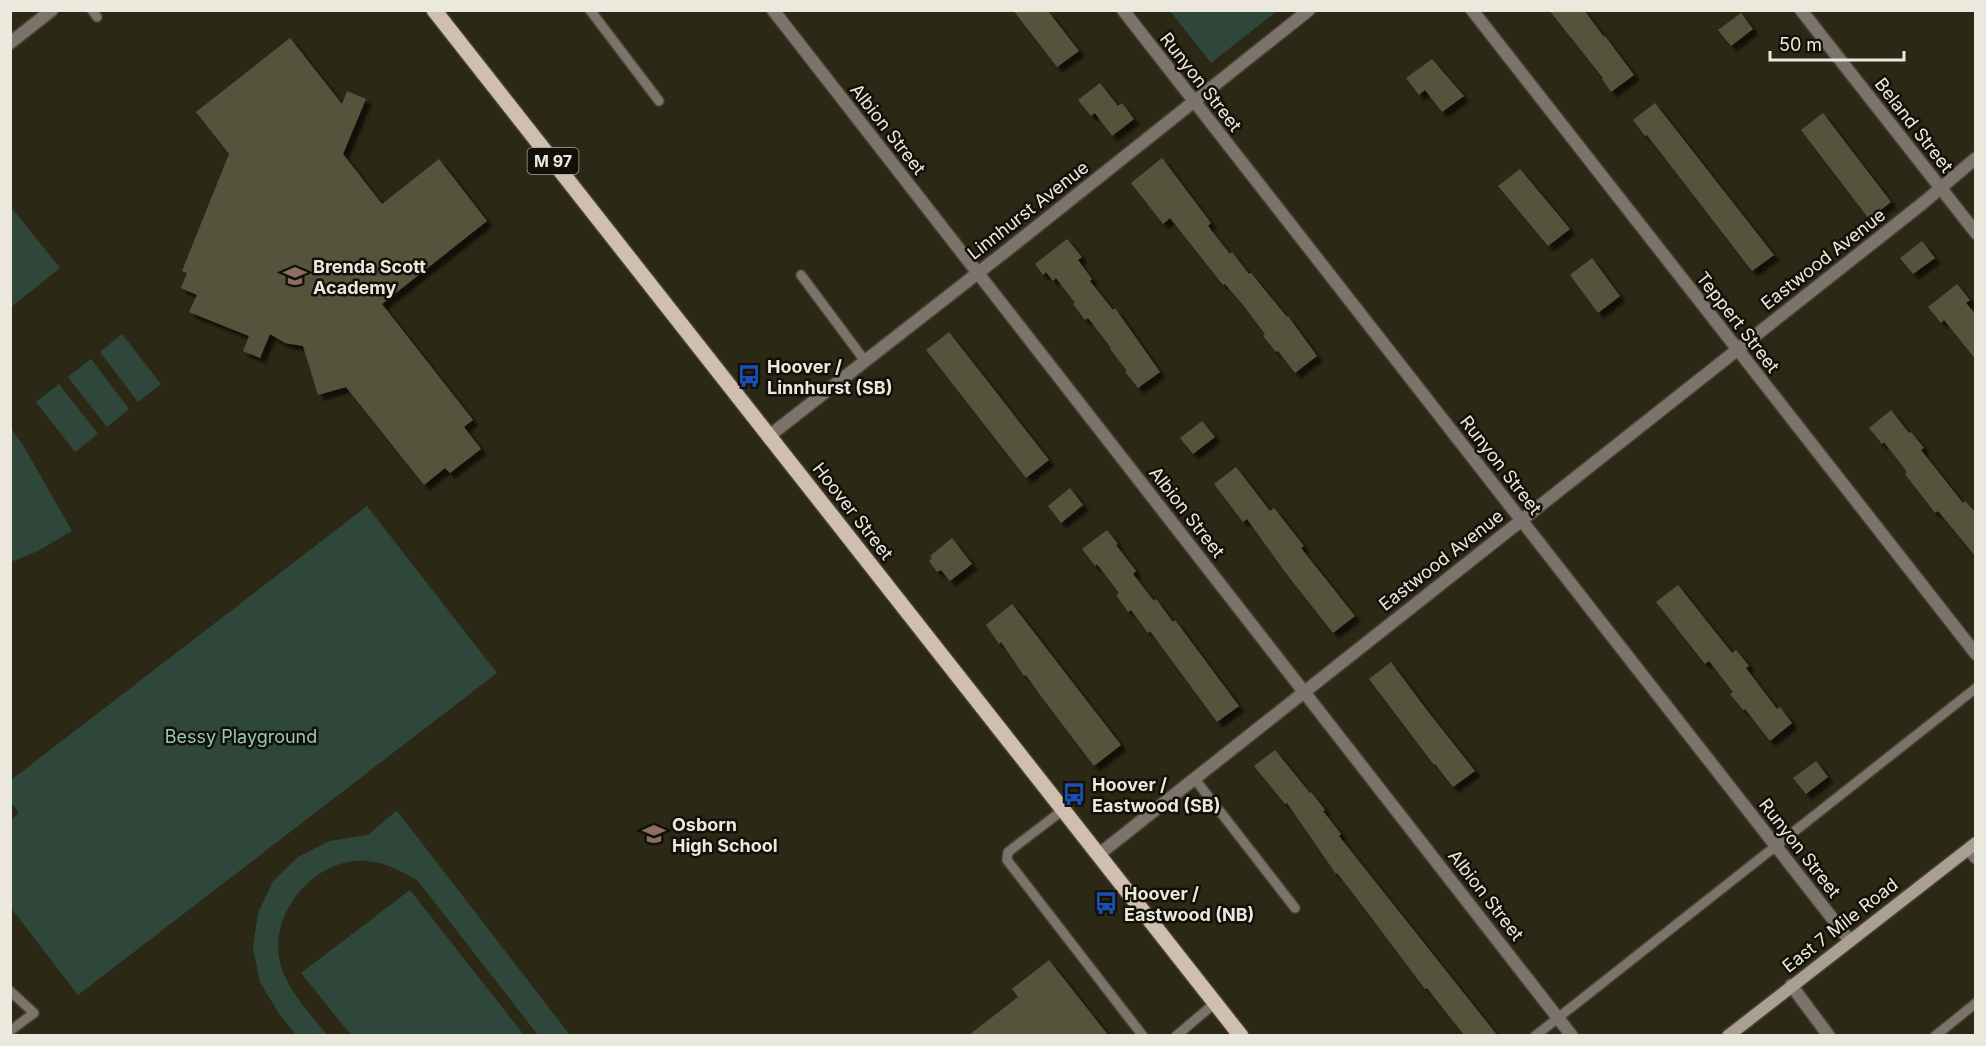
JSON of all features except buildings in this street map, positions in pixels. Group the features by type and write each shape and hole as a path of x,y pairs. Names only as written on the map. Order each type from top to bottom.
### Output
{"main road":[{"name":"Hoover Street","path":"437,11 1241,1035"}],"street":[{"path":"10,43 52,10"},
{"name":"Albion Street","path":"773,10 1572,1035"},
{"name":"Runyon Street","path":"1123,10 1850,941"},
{"name":"Linnhurst Avenue","path":"769,436 1309,10"},
{"name":"Teppert Street","path":"1472,10 1976,654"},
{"name":"Beland Street","path":"1801,10 1976,233"},
{"name":"Eastwood Avenue","path":"1098,855 1976,158"},
{"name":"East 7 Mile Road","path":"1728,1035 1973,850"},
{"path":"1791,986 1830,1035"}],"lane":[{"path":"590,10 659,101"},
{"path":"801,275 865,361"},
{"path":"1535,1035 1976,688"},
{"path":"1194,778 1294,908"},
{"path":"1063,810 1008,852 1007,860 1143,1035"},
{"path":"10,991 34,1013 10,1031"},
{"path":"1176,1035 1215,1003"},
{"path":"1935,1035 1976,1003"}],"green space":[{"path":"1170,11 1277,11 1211,63"},
{"path":"10,206 60,268 11,307 10,307"},
{"path":"122,334 161,384 138,402 100,352"},
{"path":"91,359 129,409 107,427 68,377"},
{"path":"59,384 98,434 75,452 36,402"},
{"path":"11,428 72,531 38,551 11,562"},
{"name":"Bessy Playground","path":"367,506 497,673 78,995 11,908 11,820 19,813 11,802 11,780"},
{"path":"396,811 570,1035 538,1035 418,881 400,871 367,861 349,862 331,867 316,877 290,904 282,921 278,940 282,969 298,999 327,1035 296,1035 278,1012 260,982 253,948 258,913 273,881 298,857 329,841 368,835"},
{"path":"410,890 524,1035 351,1035 301,973"}],"place":[{"name":"Brenda Scott Academy","path":"295,276"},
{"name":"Hoover / Linnhurst (SB)","path":"749,376"},
{"name":"Hoover / Eastwood (SB)","path":"1074,794"},
{"name":"Osborn High School","path":"654,834"},
{"name":"Hoover / Eastwood (NB)","path":"1106,903"}]}
